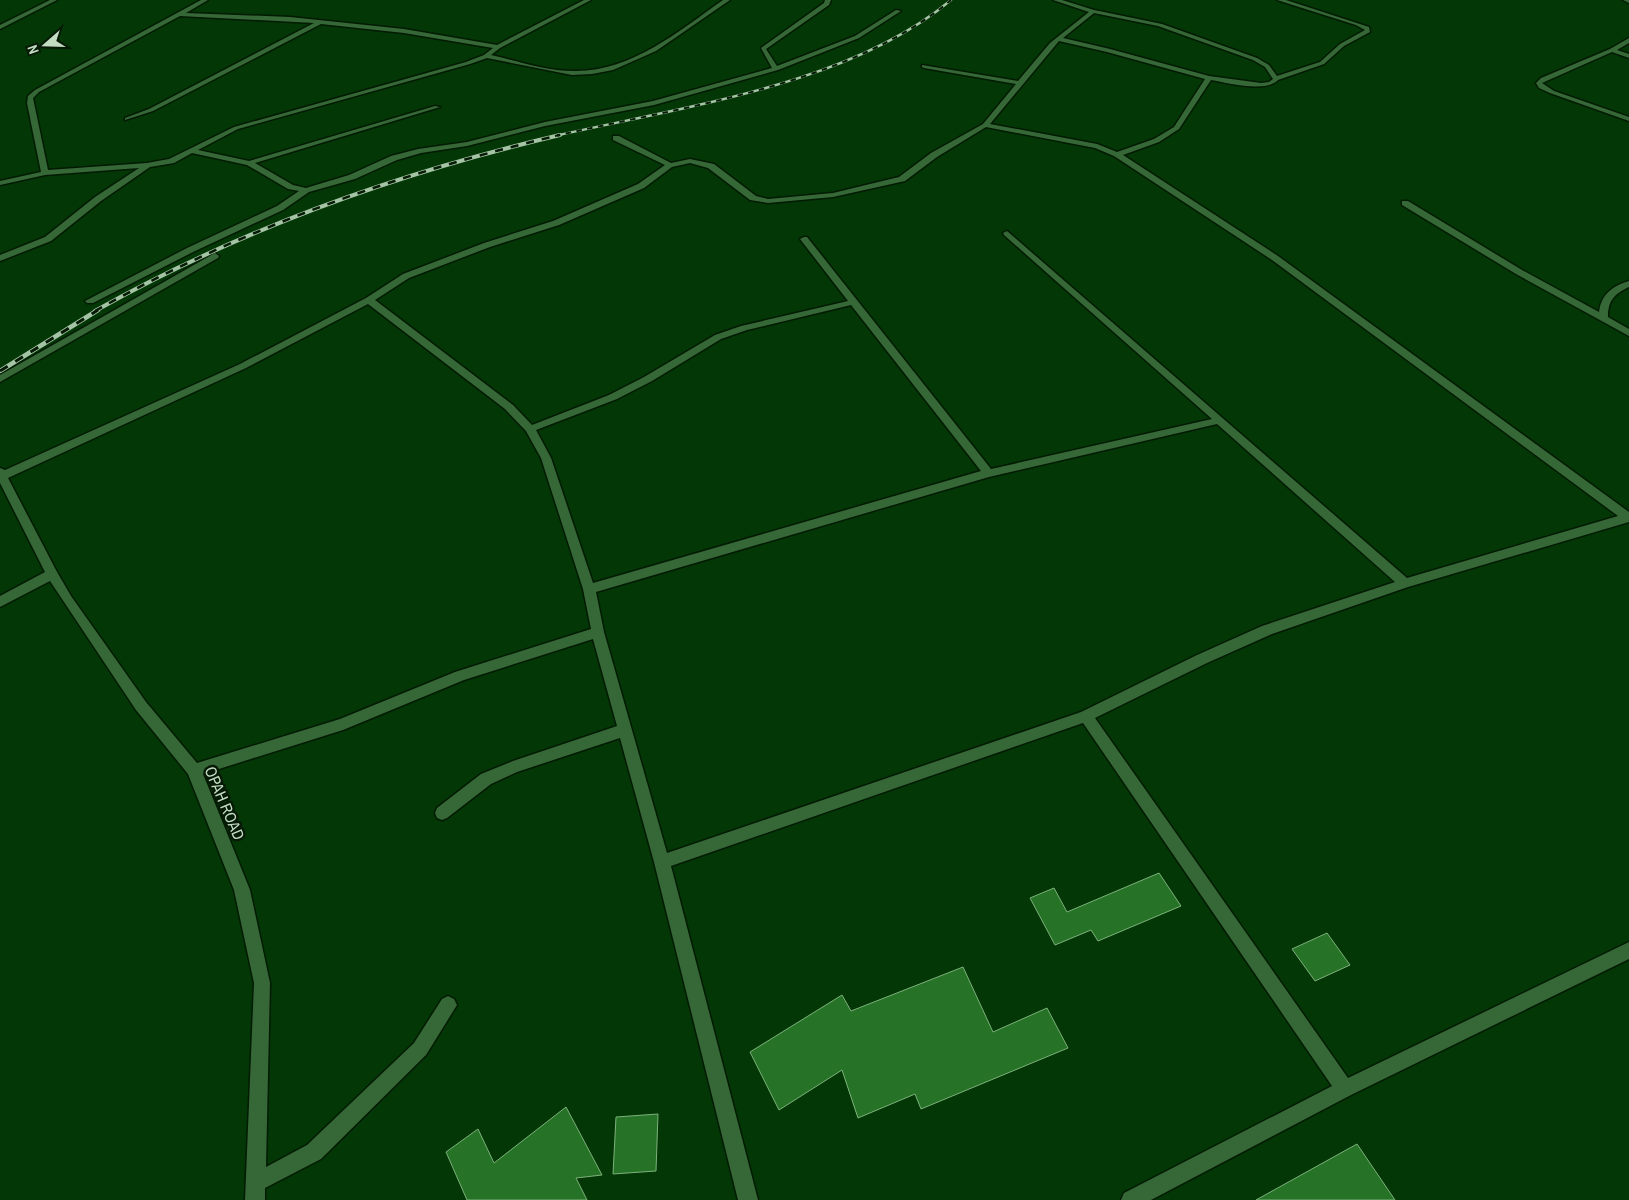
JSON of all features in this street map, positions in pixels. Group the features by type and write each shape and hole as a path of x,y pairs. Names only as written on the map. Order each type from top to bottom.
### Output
{"street":[{"path":"0,27 54,0"},
{"path":"45,173 30,97 37,91 205,0"},
{"path":"0,183 45,173 147,165 171,161 236,128 443,72 486,56 498,47 588,0"},
{"path":"486,56 572,73 610,69 656,49 727,0"},
{"path":"776,68 763,49 827,4 828,0"},
{"path":"1056,0 1093,11 1160,25 1255,59 1270,69 1276,79"},
{"path":"1058,39 1108,50 1209,78 1261,85 1271,84 1276,79 1322,63 1342,45 1368,32 1367,28 1358,24 1280,0"},
{"path":"90,301 190,250 280,208 306,190 352,177 394,158 421,151 467,144 545,124 654,103 800,61 857,37 898,11"},
{"path":"1,474 243,366 369,300 406,276 424,268 556,223 642,186 670,165 690,161 712,166 753,198 768,201 833,196 902,179 934,155 985,125 1058,39 1093,11"},
{"path":"177,14 290,19 404,32 498,47"},
{"path":"126,119 151,110 319,23"},
{"path":"1629,40 1612,50 1543,79 1539,83 1542,87 1552,92 1629,119"},
{"path":"1612,50 1629,56"},
{"path":"924,66 1021,83"},
{"path":"1117,154 1158,141 1169,135 1177,128 1209,78"},
{"path":"249,163 438,107"},
{"path":"985,125 1097,146 1117,154 1275,258 1629,517"},
{"path":"616,138 670,165"},
{"path":"193,151 249,163 291,187 306,190"},
{"path":"0,258 48,239 98,199 147,165"},
{"path":"1405,203 1518,272 1629,333"},
{"path":"1007,233 1405,583"},
{"path":"804,238 988,473"},
{"path":"0,379 215,256"},
{"path":"1603,318 1603,304 1608,296 1629,284"},
{"path":"369,300 509,407 530,429 546,458 589,589 598,632 662,862 748,1200"},
{"path":"530,429 613,397 648,379 718,337 744,328 853,302"},
{"path":"589,589 988,473 1220,420"},
{"name":"OPAH ROAD","path":"1,474 52,574 141,706 194,770 242,890 262,983 255,1200"},
{"path":"662,862 1086,716 1202,659 1267,630 1405,583 1629,517"},
{"path":"0,602 52,574"},
{"path":"194,770 343,724 460,676 598,632"},
{"path":"1086,716 1345,1089"},
{"path":"442,813 486,779 513,767 625,730"},
{"path":"1131,1200 1345,1089 1629,950"},
{"path":"256,1182 314,1152 420,1049 448,1005"}],"building":[{"path":"1159,873 1181,906 1098,941 1091,930 1055,945 1030,898 1054,888 1067,912"},
{"path":"1327,933 1350,965 1315,981 1292,949"},
{"path":"963,967 993,1032 1047,1008 1068,1048 921,1109 915,1094 858,1118 842,1070 779,1110 750,1052 842,995 851,1011"},
{"path":"566,1107 602,1175 576,1178 587,1200 467,1200 446,1152 478,1129 494,1163"},
{"path":"658,1114 656,1171 613,1174 616,1117"},
{"path":"1357,1144 1395,1200 1256,1200"}],"railway":[{"path":"555,136 709,103 815,73 864,53 910,29 951,0"},
{"path":"95,311 150,281 206,254 322,206 440,167 560,135"},
{"path":"0,371 98,310"}]}
